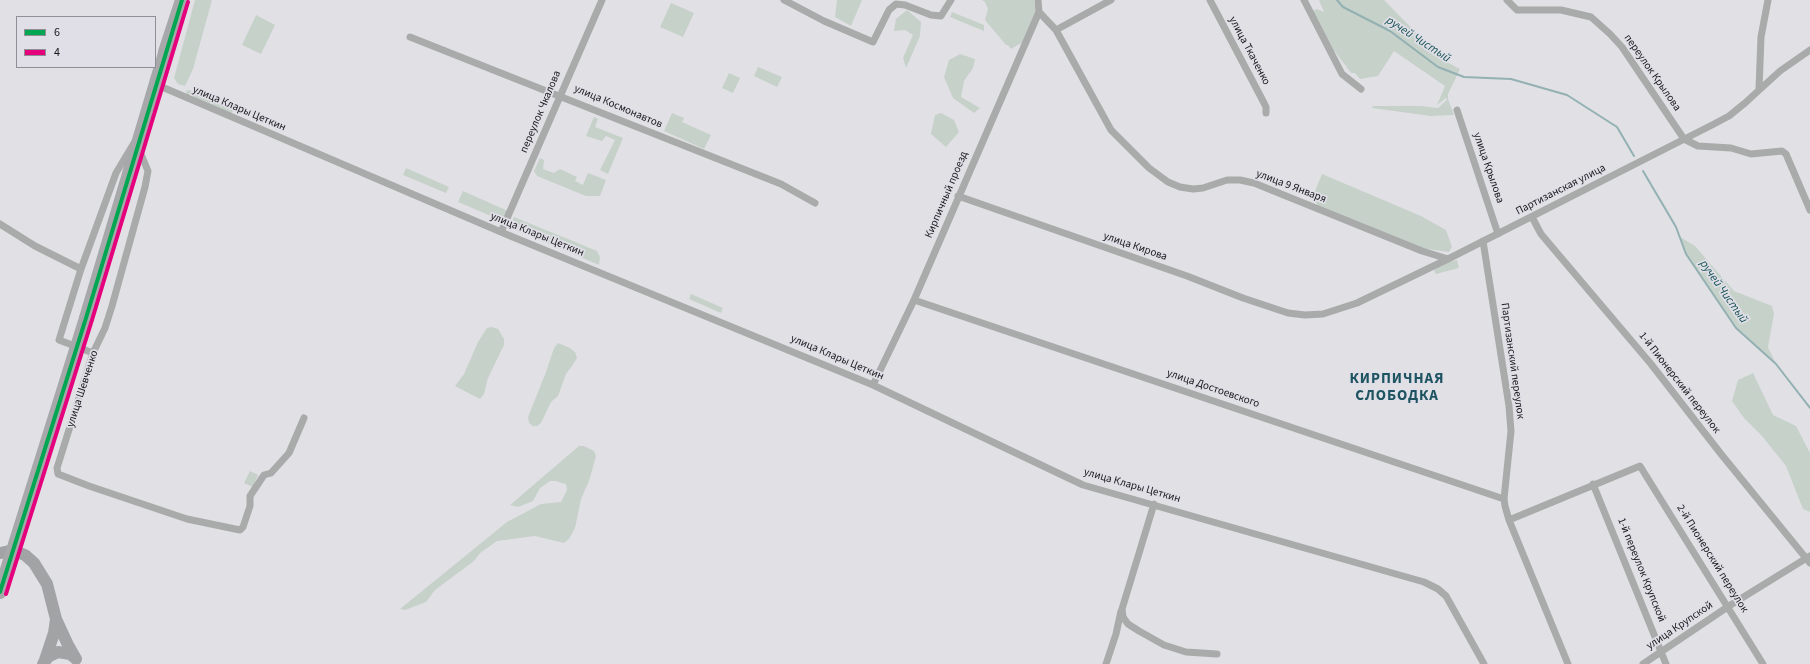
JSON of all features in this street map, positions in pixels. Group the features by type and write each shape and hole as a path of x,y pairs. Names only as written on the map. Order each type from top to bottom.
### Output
{"highway":[{"name":"улица Шевченко","path":"0,592 86,318 155,84 182,0"}],"main road":[{"path":"0,553 10,551 18,552 26,555 34,563 47,584 56,619 68,646 77,661"},
{"path":"44,662 54,633 56,619"},
{"path":"44,662 51,655 62,652 70,654 77,661"}],"street":[{"name":"переулок Чкалова","path":"501,232 602,0"},
{"path":"784,0 824,21 873,42 889,10 896,4 905,5 931,15 941,16 951,0"},
{"path":"1038,0 1039,12"},
{"path":"1056,30 1111,0"},
{"name":"улица Ткаченко","path":"1210,0 1266,107 1266,113"},
{"path":"1304,0 1342,74 1361,89"},
{"name":"переулок Крылова","path":"1507,0 1517,10 1562,10 1591,17 1610,34 1622,48 1684,140"},
{"path":"1758,89 1761,37 1768,0"},
{"name":"улица 9 Января","path":"1039,12 1056,30 1111,130 1149,168 1168,182 1180,187 1193,188 1203,188 1226,180 1240,180 1254,183 1422,251 1448,259"},
{"name":"Кирпичный проезд","path":"873,385 914,300 1039,12"},
{"name":"улица Космонавтов","path":"410,37 561,95 656,135 781,184 816,203"},
{"name":"Партизанская улица","path":"1305,315 1328,313 1357,303 1448,259 1684,140 1729,116 1780,71 1810,50"},
{"name":"улица Клары Цеткин","path":"155,84 501,232 873,385 1083,485 1424,582 1438,589 1446,596 1484,664"},
{"name":"улица Крылова","path":"1457,110 1498,234"},
{"path":"93,353 59,340 81,269 116,173 122,160 139,139"},
{"name":"улица Шевченко","path":"139,139 148,171 112,306 105,328 93,353 57,468 58,474 187,519 235,531 240,530 243,527 250,506 250,496 264,475 271,473 289,453 304,418"},
{"path":"1684,140 1698,146 1731,148 1751,154 1782,151 1786,154 1810,210"},
{"name":"улица Кирова","path":"958,196 1187,276 1243,298 1288,313 1305,315"},
{"name":"1-й Пионерский переулок","path":"1532,217 1541,234 1651,364 1721,454 1809,559"},
{"path":"0,224 36,246 81,269"},
{"name":"Партизанский переулок","path":"1483,241 1509,406 1511,431 1504,499 1509,520 1568,664"},
{"name":"улица Достоевского","path":"914,300 1504,499"},
{"name":"2-й Пионерский переулок","path":"1593,484 1640,466 1729,606 1763,664"},
{"path":"1509,520 1593,484"},
{"name":"1-й переулок Крупской","path":"1593,484 1666,664"},
{"path":"1106,664 1154,504"},
{"name":"улица Крупской","path":"1643,664 1729,606 1809,559"},
{"path":"1122,609 1123,617 1128,624 1164,645 1186,652 1216,654"}],"shaded area":[{"path":"195,0 212,0 193,69 185,86 178,84 174,78"},
{"path":"837,0 862,0 851,26 835,17"},
{"path":"982,0 1034,0 1036,12 1025,41 1011,49 1008,45 1006,45 985,20 988,9 985,2"},
{"path":"1319,0 1384,0 1443,60 1460,69 1448,94 1448,99 1454,115 1431,116 1372,108 1373,106 1421,106 1438,108 1447,100 1446,98 1437,105 1445,86 1394,51 1378,76 1360,79 1355,73 1351,73 1333,49 1312,11 1317,9 1324,12"},
{"path":"671,3 694,13 683,37 660,27"},
{"path":"907,10 921,22 920,36 906,68 903,58 913,35 905,30 894,31 896,19"},
{"path":"952,12 984,25 984,31 950,17"},
{"path":"256,15 275,25 261,54 242,45"},
{"path":"960,54 975,59 973,68 964,81 961,97 980,108 974,113 953,98 944,77 949,60"},
{"path":"758,67 782,77 777,87 754,76"},
{"path":"729,73 740,78 733,93 722,88"},
{"path":"189,90 234,111 230,114 187,95 186,91"},
{"path":"672,113 684,118 682,122 711,135 704,149 664,131"},
{"path":"941,113 954,120 959,132 946,147 931,134 935,115"},
{"path":"594,117 598,119 595,127 623,138 608,174 600,170 615,140 606,136 602,141 586,136"},
{"path":"540,158 544,160 543,169 554,173 560,169 577,177 575,181 583,185 588,173 606,180 600,196 586,196 537,176 534,171"},
{"path":"406,168 449,187 446,193 403,175"},
{"path":"1322,174 1421,216 1446,230 1452,247 1449,252 1420,248 1318,206 1313,196"},
{"path":"463,191 508,211 503,221 458,202"},
{"path":"514,217 597,251 600,257 599,265 509,227"},
{"path":"1680,237 1695,246 1734,291 1772,306 1774,314 1768,347 1776,364 1736,328 1686,254"},
{"path":"1457,260 1459,268 1436,274 1434,270 1449,262"},
{"path":"691,294 723,308 721,313 689,299"},
{"path":"492,327 498,329 504,339 504,345 488,378 484,394 480,399 455,386 464,374 478,342 487,328"},
{"path":"558,343 570,348 575,352 577,358 566,374 558,396 551,402 541,423 537,426 533,426 529,423 528,417 554,348"},
{"path":"1753,373 1773,415 1796,426 1810,453 1810,512 1803,509 1786,466 1762,436 1744,418 1732,401 1738,380"},
{"path":"579,446 584,446 594,451 596,456 589,481 581,499 575,528 569,539 564,543 535,536 497,541 480,553 474,561 435,590 426,602 405,610 400,609 507,522 541,504 561,502 567,490 566,484 550,481 540,488 533,501 518,507 510,505"},
{"path":"250,471 258,475 253,487 244,483"}],"waterway":[{"name":"ручей Чистый","path":"1337,0 1343,7 1390,31 1438,67 1464,77 1511,79 1567,95 1617,127 1634,156"},
{"name":"ручей Чистый","path":"1643,171 1676,227 1686,254 1736,328 1776,364 1810,408"}],"transit line":[{"name":"6","path":"0,592 86,318 182,0"},
{"name":"4","path":"6,594 92,320 188,2"}],"district":[{"name":"КИРПИЧНАЯ СЛОБОДКА","path":"1397,388"}]}
